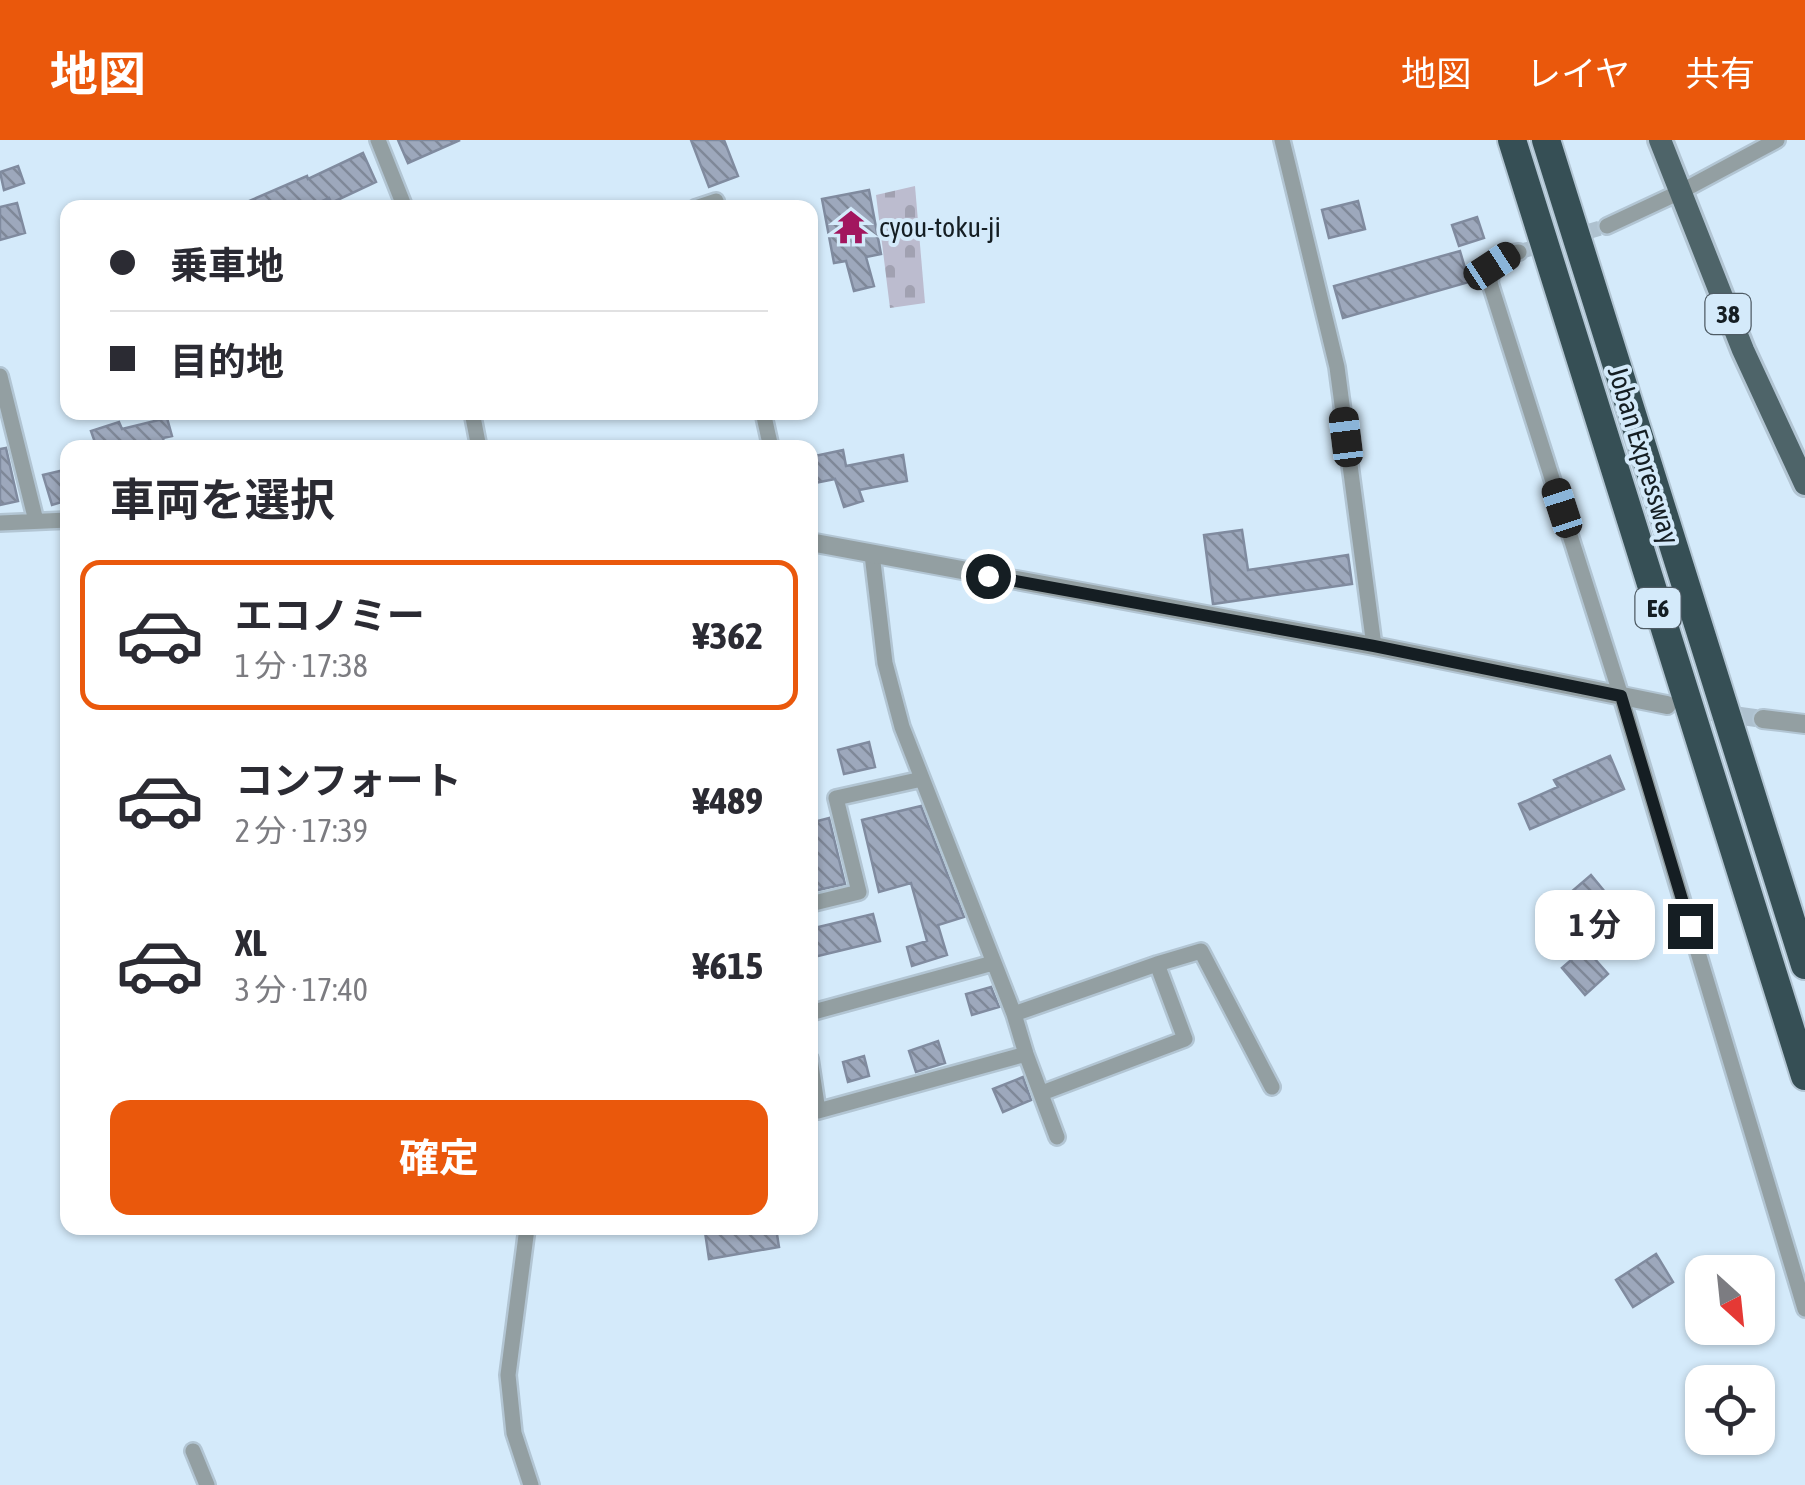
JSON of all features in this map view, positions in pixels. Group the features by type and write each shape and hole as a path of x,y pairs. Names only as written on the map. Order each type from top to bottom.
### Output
{"highway":[{"name":"Joban Expressway","path":"1512,140 1805,1076"},
{"name":"Joban Expressway","path":"1546,140 1805,965"}],"main road":[{"name":"38","path":"1660,140 1743,350 1805,484"}],"street":[{"path":"378,140 402,200"},
{"path":"1282,140 1337,367 1374,646"},
{"path":"1607,226 1777,140"},
{"path":"1519,252 1492,266 1490,283 1621,696 1805,1308"},
{"path":"0,376 36,522"},
{"path":"0,523 60,520"},
{"path":"818,544 1374,646 1667,705"},
{"path":"872,554 885,663 902,728 1014,1014 1057,1137"},
{"path":"1763,719 1805,724"},
{"path":"818,902 859,892 836,798 922,779"},
{"path":"1014,1014 1201,952 1272,1087"},
{"path":"818,1011 993,963"},
{"path":"1042,1093 1185,1038 1157,964"},
{"path":"818,1110 1026,1054"},
{"path":"524,1483 508,1376 526,1235"},
{"path":"193,1452 207,1485"}],"green space":[{"path":"915,186 925,303 890,308 876,195"}],"building":[{"path":"398,140 460,140 408,163"},
{"path":"691,140 724,140 738,176 709,187"},
{"path":"363,153 376,182 337,200 252,200 307,176 308,179"},
{"path":"18,166 24,183 4,190 0,172"},
{"path":"869,190 881,254 866,257 874,286 854,291 846,261 834,263 822,199"},
{"path":"1358,201 1365,229 1329,238 1322,210"},
{"path":"17,203 25,233 0,240 0,207"},
{"path":"1477,217 1484,238 1459,246 1452,225"},
{"path":"1460,251 1469,282 1343,318 1334,286"},
{"path":"168,420 172,436 163,440 94,440 91,431 119,422 122,429"},
{"path":"6,448 18,501 0,505 0,449"},
{"path":"843,450 846,466 903,455 907,481 859,490 863,501 844,507 835,479 818,482 818,455"},
{"path":"60,471 60,502 52,505 43,475"},
{"path":"1242,530 1248,570 1348,555 1352,584 1213,604 1204,535"},
{"path":"869,742 875,767 844,774 838,750"},
{"path":"1610,756 1624,789 1530,829 1519,804 1558,787 1554,780"},
{"path":"921,806 964,917 938,925 947,955 912,966 907,947 927,941 911,883 879,892 862,820"},
{"path":"829,818 845,884 818,890 818,821"},
{"path":"1591,875 1615,904 1579,934 1555,906"},
{"path":"873,914 880,941 818,956 818,927"},
{"path":"1585,948 1608,974 1585,995 1562,968"},
{"path":"991,987 999,1007 972,1015 966,994"},
{"path":"938,1041 945,1063 916,1072 909,1051"},
{"path":"864,1056 869,1076 848,1082 843,1062"},
{"path":"1023,1077 1031,1100 1003,1112 993,1089"},
{"path":"705,1235 777,1235 779,1247 709,1259"},
{"path":"1656,1254 1673,1282 1633,1307 1616,1280"}],"tunnel":[{"path":"1519,252 1607,226"},
{"path":"1685,708 1763,719"}],"place":[{"name":"cyou-toku-ji","path":"851,227"}],"route":[{"path":"988,576 1374,646 1621,696 1690,926"}]}
